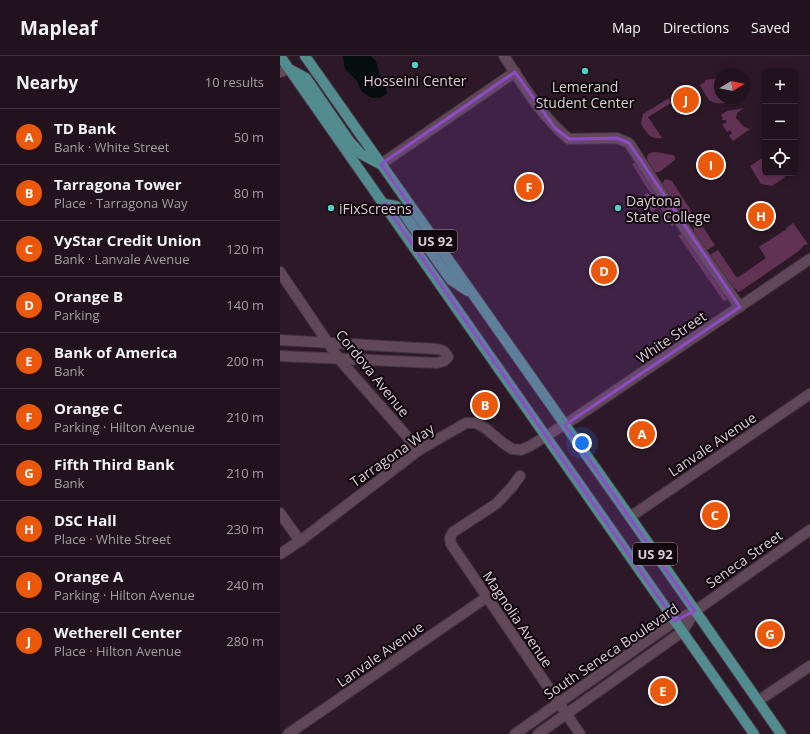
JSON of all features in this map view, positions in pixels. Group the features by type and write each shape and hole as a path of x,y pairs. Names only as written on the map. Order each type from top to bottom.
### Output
{"main road":[{"name":"US 92","path":"280,56 285,71 384,204 754,734"},
{"name":"US 92","path":"305,56 781,734"},
{"path":"285,71 306,78 350,142 361,154 381,164"},
{"path":"384,204 396,206 401,210 451,280 473,294"}],"street":[{"path":"504,56 555,128 569,139 617,138 629,143 683,226 740,307"},
{"path":"381,164 515,72"},
{"name":"White Street","path":"547,436 810,259"},
{"name":"Cordova Avenue","path":"280,272 329,342 339,359 419,450"},
{"path":"280,340 441,349 446,352 448,357 444,361 437,363 280,356"},
{"name":"Lanvale Avenue","path":"630,517 810,394"},
{"name":"Tarragona Way","path":"280,554 300,541 419,450 466,423 476,422 512,449 521,450 547,436"},
{"name":"Magnolia Avenue","path":"520,476 496,504 453,532 450,538 451,544 580,734"},
{"path":"280,513 300,541"},
{"name":"Seneca Street","path":"695,611 810,530"},
{"name":"Lanvale Avenue","path":"288,734 486,597"},
{"name":"South Seneca Boulevard","path":"515,734 675,621 695,611"},
{"name":"South Seneca Boulevard","path":"538,734 682,632 695,611"},
{"path":"616,663 623,674"},
{"path":"758,701 810,666"}],"highlighted area":[{"path":"515,72 555,128 569,139 617,138 629,143 740,307 565,425 695,611 675,621 384,204 413,210 381,164"}],"shaded area":[{"path":"343,56 371,56 376,61 387,93 384,96 377,98 366,95 360,89 353,76 346,71"},
{"path":"714,79 714,102 709,100 700,85 705,82 705,80"},
{"path":"669,98 671,103 648,117 662,138 654,138 647,133 641,124 643,114"},
{"path":"744,108 737,113 736,118 744,127 750,129 733,141 729,136 732,133 730,130 727,132 722,124 726,123 726,120 722,120 723,118 721,115 727,111"},
{"path":"656,152 673,155 675,160 659,172 655,172 648,162 647,156 648,154"},
{"path":"762,158 762,176 785,177 772,186 761,184 750,166"},
{"path":"638,163 675,223 672,227 656,198 649,191 632,164"},
{"path":"665,179 672,181 690,209 691,213 688,216 682,216 662,184"},
{"path":"647,193 654,199 657,206 657,208 652,212 642,198"},
{"path":"793,223 808,244 804,245 799,251 739,292 737,292 734,288 733,289 710,255 718,250 737,278 766,258 759,247 787,229 786,228"},
{"path":"701,224 715,245 706,251 694,231 693,226"},
{"path":"683,234 725,294 724,296 727,297 724,302 678,235"}],"place":[{"name":"Hosseini Center","path":"415,65"},
{"name":"Lemerand Student Center","path":"585,71"},
{"name":"Wetherell Center","path":"686,100"},
{"name":"Orange A","path":"711,165"},
{"name":"Orange C","path":"529,187"},
{"name":"iFixScreens","path":"331,208"},
{"name":"Daytona State College","path":"618,208"},
{"name":"DSC Hall","path":"761,216"},
{"name":"Orange B","path":"604,271"},
{"name":"Tarragona Tower","path":"485,405"},
{"name":"TD Bank","path":"642,434"},
{"name":"VyStar Credit Union","path":"715,515"},
{"name":"Fifth Third Bank","path":"770,634"},
{"name":"Bank of America","path":"663,691"}]}
